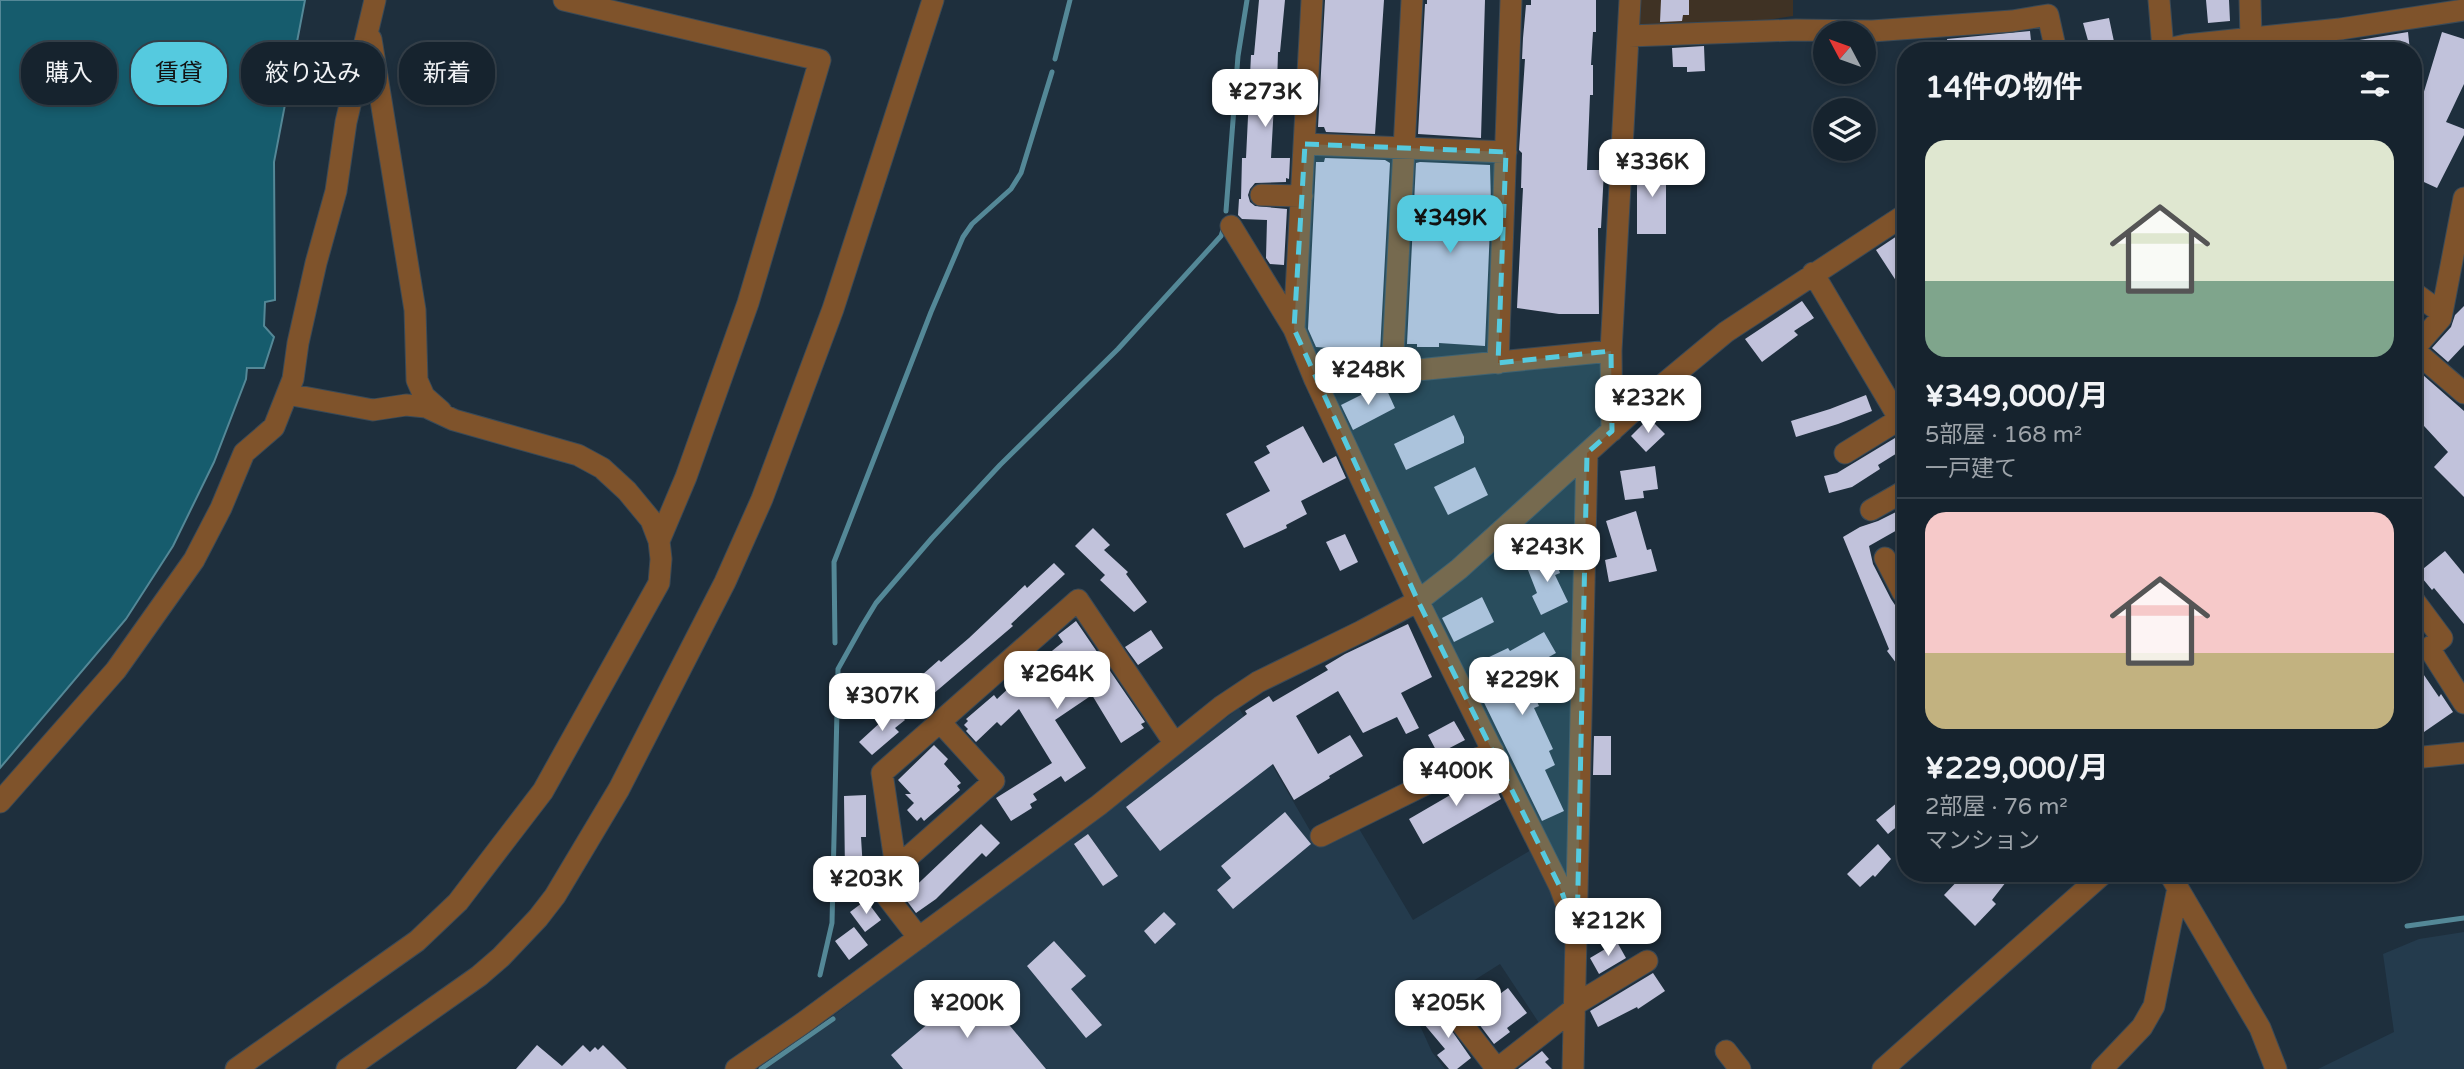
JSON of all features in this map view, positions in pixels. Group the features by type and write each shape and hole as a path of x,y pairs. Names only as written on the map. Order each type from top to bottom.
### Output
{"street":[{"path":"0,803 116,670 186,571 221,508 244,453 274,427 293,379 316,263 336,191 346,121 375,0"},
{"path":"564,0 820,60 748,303 686,477 659,541"},
{"path":"347,1069 479,976 501,957 555,896 619,789 725,582 762,499 833,309 933,0"},
{"path":"1294,329 1312,0"},
{"path":"1392,372 1412,0"},
{"path":"1498,363 1511,0"},
{"path":"1612,431 1611,351 1630,0"},
{"path":"2159,0 2161,42"},
{"path":"2249,0 2251,38"},
{"path":"2221,42 2340,29 2464,10"},
{"path":"1629,36 1796,30 1872,31 2012,22 2048,15 2054,42"},
{"path":"370,27 377,87 415,310 417,380 424,396 446,416"},
{"path":"1305,144 1506,152"},
{"path":"1261,195 1302,196"},
{"path":"2422,339 2442,313 2458,261 2464,198"},
{"path":"736,1069 803,1023 1099,805 1222,706 1258,682 1418,601 1459,569 1661,386 1726,332 1897,220"},
{"path":"1231,226 1294,329 1418,601 1560,887 1577,934"},
{"path":"1813,273 1897,415"},
{"path":"2422,299 2442,313"},
{"path":"1315,380 1611,351"},
{"path":"2422,357 2464,393"},
{"path":"236,1069 417,941 458,902 543,791 659,583 661,559 659,541 651,520 627,491 602,468 578,455 446,416 426,407 406,405 373,410 288,394"},
{"path":"1844,453 1897,428"},
{"path":"1573,1069 1587,453"},
{"path":"1871,510 1897,495"},
{"path":"896,868 882,773 1078,600 1175,744"},
{"path":"2422,611 2442,638 2429,648 2464,703"},
{"path":"919,938 878,885 994,781 940,722"},
{"path":"1321,836 1493,751"},
{"path":"2422,757 2464,753"},
{"path":"1882,1069 2094,882"},
{"path":"2102,1069 2142,1027 2154,1006 2174,882"},
{"path":"2175,882 2260,1028 2276,1069"},
{"path":"1458,1019 1497,1069 1575,1006 1647,961"},
{"path":"1726,1051 1740,1069"}],"highlighted area":[{"path":"1305,144 1506,152 1498,363 1611,351 1612,431 1587,453 1577,934 1560,887 1418,601 1294,329"}],"shaded area":[{"path":"0,0 305,0 297,42 241,42 241,105 285,105 274,162 275,300 265,302 264,326 274,337 264,368 247,368 246,379 214,462 173,546 126,619 0,768"},
{"path":"1637,0 1793,0 1793,16 1702,30 1635,29"},
{"path":"1239,708 1319,846 1358,827 1413,920 1531,850 1553,895 1571,948 1568,1004 1541,1026 1500,964 1416,1017 1432,1052 1445,1069 763,1069"},
{"path":"2464,932 2464,1069 2318,1069 2394,1032 2383,954 2419,939"}],"building":[{"path":"1259,0 1285,0 1278,52 1271,158 1290,158 1289,179 1286,178 1286,182 1255,183 1248,195 1255,206 1287,209 1284,265 1270,264 1266,258 1267,220 1242,219 1238,215 1242,158 1246,158 1251,55 1254,55"},
{"path":"1325,0 1384,0 1375,134 1326,132 1324,127 1318,127"},
{"path":"1427,0 1485,0 1481,138 1418,134"},
{"path":"1531,0 1596,0 1587,170 1604,170 1601,228 1598,228 1599,314 1559,314 1517,308 1523,188 1522,153 1519,150 1525,59 1522,59 1526,5 1531,5"},
{"path":"1661,0 1689,0 1689,15 1683,15 1682,21 1660,22"},
{"path":"2206,0 2229,0 2230,21 2208,23"},
{"path":"2109,18 2114,42 2088,42 2083,23"},
{"path":"2030,31 2031,42 1948,42 1947,39"},
{"path":"2408,32 2409,42 2347,42"},
{"path":"2442,32 2464,39 2464,84 2446,122 2464,129 2464,135 2437,188 2422,181 2422,98"},
{"path":"1704,46 1705,71 1687,72 1687,67 1673,67 1672,48"},
{"path":"1325,158 1385,160 1390,163 1380,352 1316,347 1308,329 1316,162 1324,162"},
{"path":"1416,163 1490,165 1485,346 1439,343 1439,347 1417,347 1417,344 1407,344"},
{"path":"1637,164 1666,164 1666,234 1637,234"},
{"path":"1897,236 1897,282 1876,250"},
{"path":"1802,301 1814,318 1794,331 1798,335 1762,362 1745,339"},
{"path":"2464,306 2464,345 2448,362 2432,348 2451,327 2455,315"},
{"path":"2422,376 2464,411 2464,497 2434,467 2448,452 2422,424"},
{"path":"1385,386 1395,408 1353,430 1341,405 1377,387"},
{"path":"1866,395 1872,411 1796,437 1791,421"},
{"path":"1454,415 1464,443 1406,470 1394,444"},
{"path":"1649,418 1665,434 1646,452 1631,436"},
{"path":"1303,426 1323,463 1336,456 1346,478 1301,501 1307,514 1286,525 1287,528 1244,548 1226,514 1270,491 1254,462 1270,453 1266,446"},
{"path":"1895,438 1897,441 1897,453 1878,465 1880,469 1852,487 1829,493 1824,476 1837,473"},
{"path":"1655,466 1658,489 1643,491 1644,498 1625,500 1620,471"},
{"path":"1475,467 1488,495 1448,515 1434,487"},
{"path":"1636,511 1647,550 1651,549 1657,571 1609,582 1605,560 1617,557 1606,521"},
{"path":"1897,512 1897,530 1869,546 1873,564 1897,605 1897,664 1887,651 1889,649 1843,537"},
{"path":"1093,528 1110,545 1104,550 1128,572 1126,574 1147,602 1134,612 1100,580 1105,575 1075,546"},
{"path":"1345,534 1358,562 1340,571 1326,542"},
{"path":"2445,551 2464,574 2464,624 2422,578 2422,570"},
{"path":"1553,554 1560,573 1555,575 1568,602 1541,615 1532,596 1537,593 1526,565"},
{"path":"1054,563 1065,574 1011,624 1013,626 919,706 905,690"},
{"path":"1482,597 1494,622 1454,642 1442,618"},
{"path":"1076,621 1145,722 1141,724 1144,728 1121,743 1092,695 1055,720 1086,768 1065,782 1061,776 1033,794 1037,800 1030,804 1032,808 1011,821 996,798 1052,763 1019,709 1001,726 997,722 976,742 964,725 968,721 966,719 994,695 997,699 1063,642 1058,635"},
{"path":"1408,624 1432,677 1401,693 1419,728 1406,734 1397,717 1363,733 1338,691 1296,716 1318,754 1350,735 1363,756 1294,800 1273,764 1160,851 1126,807 1247,714 1245,711 1269,696 1273,702 1328,670 1325,666 1345,654"},
{"path":"1151,630 1163,648 1138,665 1125,647"},
{"path":"1544,632 1556,653 1547,658 1549,662 1525,676 1539,706 1534,708 1553,749 1549,751 1555,765 1545,770 1564,811 1542,821 1471,676 1489,667 1485,659 1508,648 1510,651"},
{"path":"2422,672 2453,712 2424,732 2422,729"},
{"path":"895,709 905,720 895,728 899,732 872,755 859,742"},
{"path":"1454,721 1465,740 1438,754 1428,735"},
{"path":"1594,736 1611,736 1611,775 1593,775"},
{"path":"934,745 948,759 944,764 961,783 957,786 960,790 924,821 921,817 917,821 907,810 914,803 905,794 911,794 898,780"},
{"path":"1488,771 1501,799 1423,844 1409,819 1452,794 1451,791"},
{"path":"866,795 866,837 861,837 863,870 845,872 844,796"},
{"path":"1897,803 1897,826 1888,834 1876,820"},
{"path":"1285,812 1311,844 1233,909 1217,890 1231,878 1221,866"},
{"path":"981,824 1000,843 986,857 982,853 936,899 916,913 904,897"},
{"path":"1088,834 1118,876 1103,886 1074,844"},
{"path":"1878,844 1891,859 1875,877 1873,875 1860,887 1847,874"},
{"path":"1956,882 2006,882 1992,900 1996,904 1975,926 1944,895"},
{"path":"866,900 881,920 865,932 850,912"},
{"path":"1164,912 1176,924 1155,944 1144,931"},
{"path":"854,927 868,945 849,960 835,941"},
{"path":"1054,941 1086,976 1071,989 1102,1025 1086,1038 1027,966"},
{"path":"1617,942 1626,958 1599,974 1590,958"},
{"path":"1653,973 1665,991 1638,1009 1637,1007 1598,1027 1590,1011"},
{"path":"975,984 1046,1069 903,1069 891,1055"},
{"path":"1508,988 1527,1013 1507,1028 1510,1032 1494,1044 1470,1012 1480,1005 1482,1007"},
{"path":"1456,1000 1461,1007 1449,1009 1445,1021 1471,1058 1457,1069 1449,1069 1437,1055 1445,1049 1424,1024"},
{"path":"537,1045 562,1066 583,1045 590,1052 603,1045 627,1069 516,1069"},
{"path":"1542,1051 1549,1059 1545,1062 1552,1069 1518,1069"}],"waterway":[{"path":"1055,59 1070,0"},
{"path":"1226,211 1238,56 1247,0"},
{"path":"835,643 834,562 963,237 972,224 1011,189 1021,173 1052,72"},
{"path":"820,975 832,923 838,669 876,603 932,538 1000,465 1118,349 1221,236 1223,230"},
{"path":"2407,926 2464,918"},
{"path":"761,1069 833,1019"}]}
